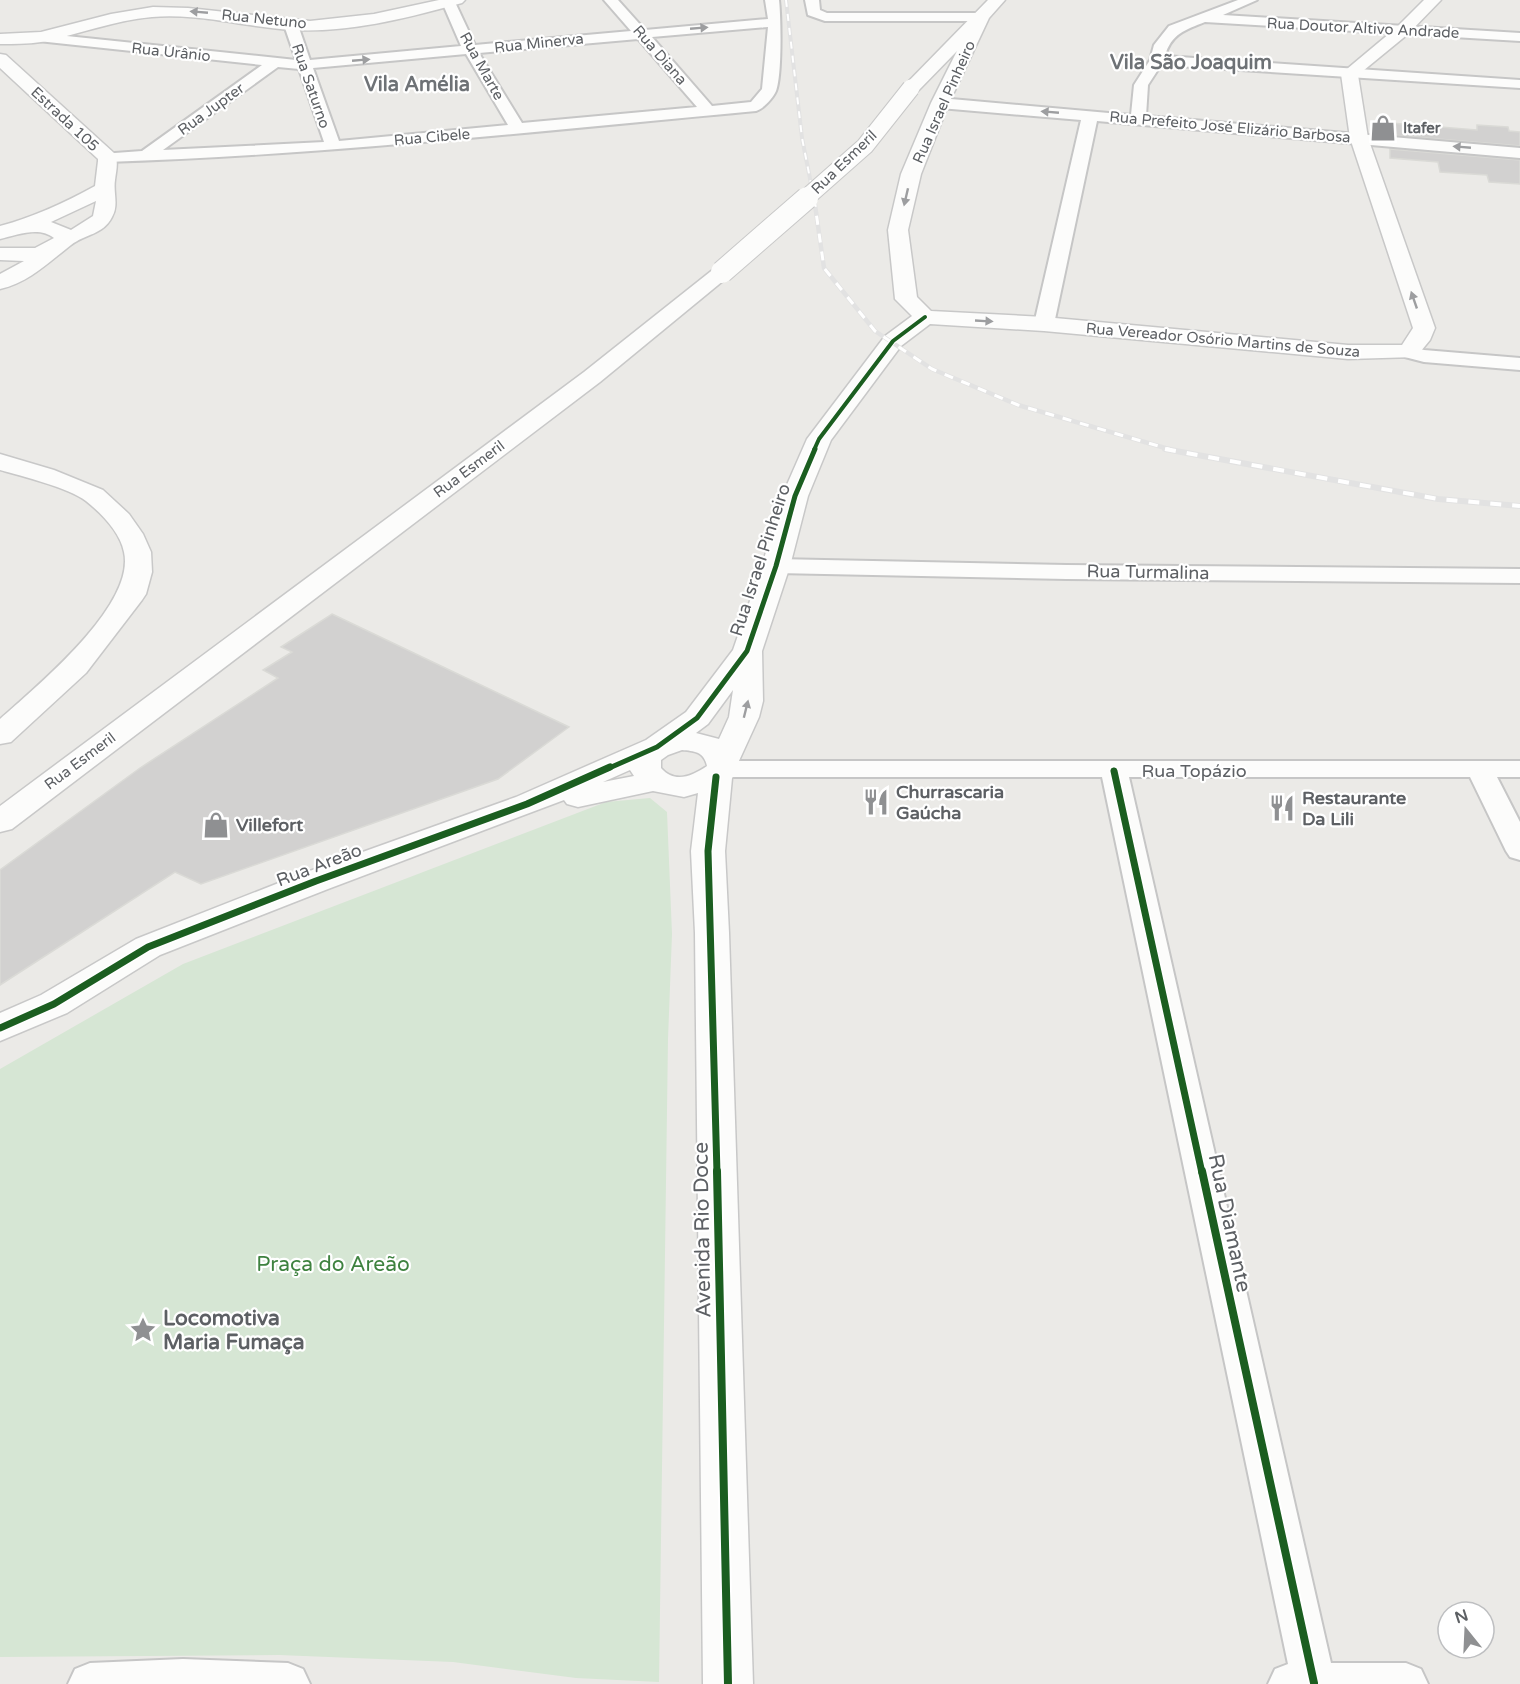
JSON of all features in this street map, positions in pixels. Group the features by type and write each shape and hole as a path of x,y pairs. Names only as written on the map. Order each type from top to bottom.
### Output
{"street":[{"name":"Rua Diana","path":"611,0 709,111"},
{"path":"772,0 775,22"},
{"path":"812,0 813,12 825,17 981,17"},
{"name":"Rua Israel Pinheiro","path":"657,747 697,718 747,651 776,566 795,496 819,439 893,341 925,318 906,299 898,230 912,174 940,103 981,17 997,0"},
{"path":"1138,119 1141,85 1157,60 1161,45 1174,29 1250,0"},
{"path":"1348,74 1402,31 1433,0"},
{"name":"Rua Netuno","path":"0,39 38,37 101,21 150,12 194,11 291,25 331,25 453,1"},
{"name":"Rua Marte","path":"453,1 470,50 518,129"},
{"name":"Rua Esmeril","path":"0,822 592,377 722,272 865,146 911,88 981,17"},
{"name":"Rua Doutor Altivo Andrade","path":"1205,18 1520,37"},
{"name":"Rua Minerva","path":"303,64 775,22"},
{"name":"Rua Cibele","path":"106,157 234,153 333,146 756,106 769,90 775,22"},
{"name":"Rua Saturno","path":"291,25 333,146"},
{"name":"Rua Urânio","path":"38,37 274,63 303,64"},
{"name":"Estrada 105","path":"0,59 106,157 108,166 104,189 107,206 100,222 58,244 37,263 0,284"},
{"path":"1157,60 1520,84"},
{"name":"Rua Jupter","path":"148,154 274,63"},
{"path":"1348,74 1359,138 1424,328 1419,340 1408,352"},
{"name":"Rua Prefeito José Elizário Barbosa","path":"940,103 1520,153"},
{"path":"1044,324 1090,116"},
{"path":"0,233 23,227 65,210 104,189"},
{"path":"0,254 33,254 58,244 63,233 54,228 23,227"},
{"path":"0,259 3,270 0,276"},
{"name":"Rua Vereador Osório Martins de Souza","path":"925,318 1044,324 1348,352 1408,352 1424,356 1520,364"},
{"path":"0,462 45,475 94,495 120,520 130,534 138,552 138,572 132,594 76,667 0,735"},
{"name":"Rua Turmalina","path":"776,566 1067,572 1520,576"},
{"name":"Rua Israel Pinheiro","path":"721,769 744,717 748,701 747,651"},
{"path":"657,747 674,742 693,741 714,749 721,755 721,769"},
{"name":"Avenida Rio Doce","path":"657,747 648,753 643,768 647,775 682,799 708,851"},
{"name":"Rua Areão","path":"0,1028 54,1004 148,947 316,881 527,804 657,747"},
{"name":"Avenida Rio Doce","path":"721,769 708,851 712,933 728,1684"},
{"name":"Rua Areão","path":"0,1053 90,1005 163,957 565,799 661,784 694,786 721,769"},
{"name":"Rua Topázio","path":"721,769 1520,770"},
{"path":"1480,770 1520,851"},
{"name":"Rua Diamante","path":"1114,771 1314,1683"},
{"path":"90,1684 183,1680 288,1684"},
{"path":"1290,1684 1406,1684"}],"green space":[{"name":"Praça do Areão","path":"650,798 667,812 672,934 668,1039 659,1682 576,1678 453,1662 279,1655 0,1657 0,1069 183,964 606,802"}],"building":[{"path":"1391,123 1477,130 1477,125 1508,127 1509,131 1520,132 1520,146 1391,135"},
{"path":"1390,149 1520,160 1520,184 1489,182 1487,175 1440,172 1438,162 1390,158"},
{"name":"Villefort","path":"332,614 569,727 498,779 201,884 175,872 0,985 0,870 140,768 278,678 263,670 292,652 281,647"}],"railway":[{"path":"786,0 802,138 814,199"},
{"path":"814,198 824,268 875,331 932,369 1018,405 1172,450"},
{"path":"1165,449 1438,499 1520,506"}],"cycle path":[{"path":"0,1028 54,1004 148,947 316,881 527,804 657,747 697,718 747,651 776,566 795,496 819,439 893,341 925,317"},
{"path":"1114,771 1314,1683"},
{"path":"716,777 708,851 712,933 728,1684"}],"place":[{"name":"Itafer","path":"1383,128"},
{"name":"Churrascaria Gaúcha","path":"876,802"},
{"name":"Restaurante Da Lili","path":"1282,808"},
{"name":"Villefort","path":"216,825"},
{"name":"Locomotiva Maria Fumaça","path":"143,1330"}],"district":[{"name":"Vila São Joaquim","path":"1191,62"},
{"name":"Vila Amélia","path":"417,84"}]}
